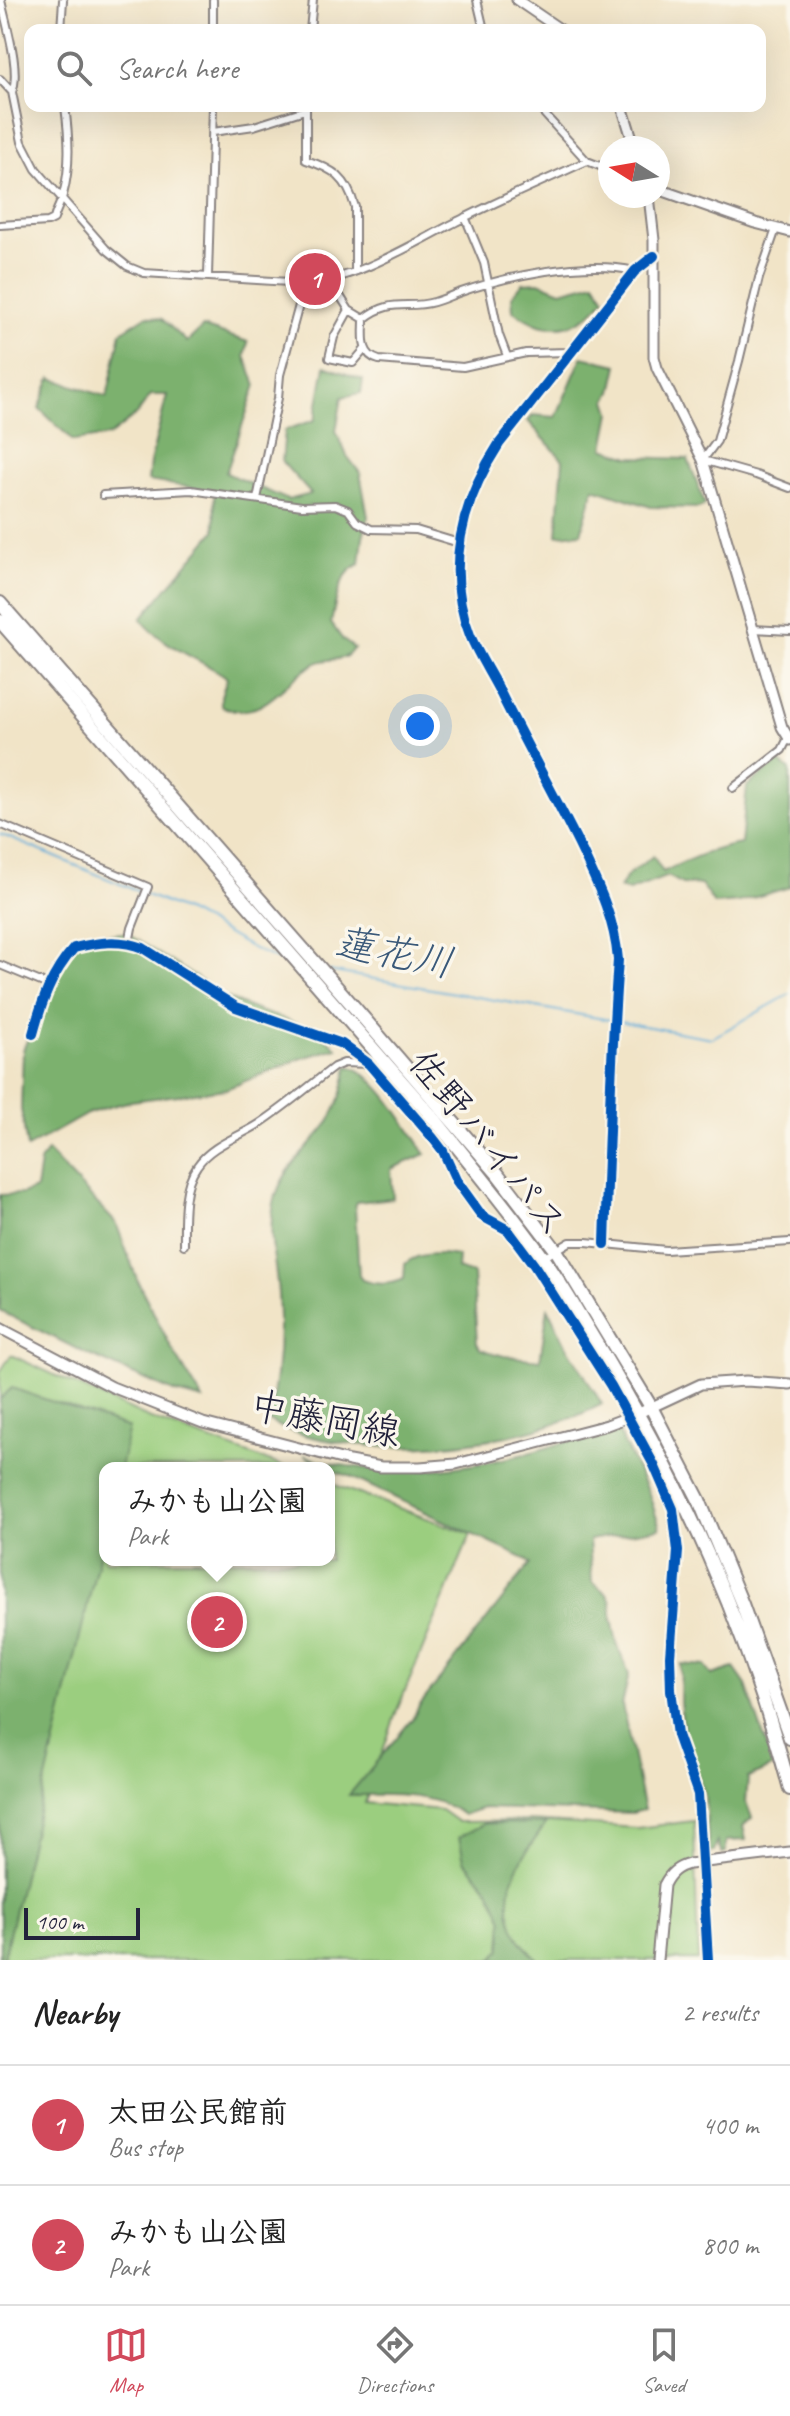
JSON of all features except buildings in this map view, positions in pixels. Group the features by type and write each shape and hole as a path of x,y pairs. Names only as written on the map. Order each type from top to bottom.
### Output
{"highway":[{"name":"佐野バイパス","path":"0,603 364,1018 497,1173 556,1250 699,1500 753,1631 790,1738"},
{"name":"佐野バイパス","path":"0,621 480,1174 645,1410 731,1607 757,1677 790,1789"}],"street":[{"path":"1,0 15,70 12,92 18,130 28,158 106,249 127,266 144,273 305,283 330,280 387,257 587,161"},
{"path":"61,24 63,0"},
{"path":"213,0 213,24"},
{"path":"311,24 313,0"},
{"path":"477,0 483,24"},
{"path":"517,0 552,24"},
{"path":"0,79 12,92"},
{"path":"0,225 54,219 62,199 70,146 66,112"},
{"path":"208,276 213,112"},
{"path":"213,132 254,126 294,112"},
{"path":"306,112 306,160 333,170 353,198 355,270"},
{"path":"542,112 587,161 598,165"},
{"path":"624,112 631,136"},
{"path":"670,193 790,232"},
{"path":"650,208 654,256 654,357 703,460 782,727 789,739 782,750 733,788"},
{"path":"465,217 484,263 499,335 507,356"},
{"path":"703,460 717,441 759,278 776,229"},
{"path":"605,1244 617,939 611,916 562,810 471,638 457,591 459,543 465,515 485,466 516,421 635,271 654,256"},
{"path":"364,319 390,305 424,304 546,272 588,267 635,271"},
{"path":"330,280 349,310 364,319"},
{"path":"257,499 280,375 305,283"},
{"path":"349,310 334,337 329,358 353,363 365,349"},
{"path":"364,319 365,349 373,358 445,367 475,365 507,356 544,351 570,352"},
{"path":"703,460 790,488"},
{"path":"103,495 191,490 302,506 335,505 348,510 357,522 371,529 416,530 459,543"},
{"path":"752,629 790,631"},
{"path":"0,824 148,887 129,943"},
{"path":"33,1034 48,985 74,948 91,944 129,943 143,948 236,1007 342,1044 369,1064 433,1138 443,1151 456,1180 482,1216 508,1230 539,1261 611,1386"},
{"path":"0,965 48,985"},
{"path":"184,1245 184,1217 190,1180 199,1163 213,1150 261,1123 334,1067 344,1063 369,1064"},
{"path":"539,1261 570,1242 666,1250 790,1242"},
{"name":"中藤岡線","path":"0,1328 112,1387 203,1423 381,1467 456,1464 607,1425 687,1389 711,1382 790,1384"},
{"path":"638,1437 673,1509 676,1526 678,1551 670,1656 671,1690 677,1735 698,1794 708,1960"},
{"path":"657,1960 663,1894 667,1878 677,1868 790,1852"}],"green space":[{"path":"539,282 561,291 595,282 605,298 578,322 562,327 543,326 513,311 512,296 523,283"},
{"path":"146,316 162,319 187,342 203,327 248,342 245,356 256,385 226,473 288,500 311,494 282,462 285,430 315,420 325,366 363,380 361,393 342,397 336,431 347,456 360,473 368,517 360,564 342,581 331,623 343,640 354,648 345,657 314,664 272,698 250,709 236,710 221,706 225,676 169,644 141,619 215,531 214,491 148,481 167,395 151,395 136,415 109,436 73,441 39,408 51,378 107,397 121,332"},
{"path":"582,357 618,365 607,400 611,412 604,448 630,457 688,459 705,504 699,508 651,507 594,488 581,533 557,535 563,460 528,421 533,415 556,417"},
{"path":"779,762 790,770 790,887 739,902 714,904 701,885 682,884 668,876 629,891 619,888 628,875 653,856 663,872 702,855 741,844 747,786"},
{"path":"126,933 230,999 300,1025 337,1048 302,1058 226,1089 131,1101 105,1108 87,1114 27,1148 21,1109 23,1050 61,961 71,947 86,936"},
{"path":"348,1066 370,1078 381,1090 426,1154 391,1169 393,1198 357,1202 359,1275 362,1280 394,1282 404,1279 405,1264 416,1257 437,1254 458,1256 457,1269 473,1274 477,1343 480,1349 504,1356 540,1360 548,1308 602,1404 568,1419 527,1431 436,1446 389,1447 345,1443 303,1435 268,1421 279,1342 272,1237 274,1203 289,1170 332,1116"},
{"path":"47,1151 116,1223 139,1284 172,1349 203,1400 176,1393 87,1354 0,1311 0,1195 22,1194 36,1189 40,1162"},
{"path":"11,1355 148,1418 271,1462 99,1462 99,1566 335,1566 335,1485 471,1534 397,1710 365,1803 441,1810 458,1822 532,1821 637,1828 694,1821 698,1960 0,1960 0,1372"},
{"path":"12,1388 129,1428 121,1462 99,1462 99,1556 3,1960 0,1960 0,1399"},
{"path":"615,1425 649,1494 660,1528 589,1540 592,1582 611,1601 618,1648 629,1674 622,1705 644,1810 632,1813 483,1808 463,1815 451,1807 423,1798 349,1795 413,1718 419,1706 530,1564 335,1472 335,1463 364,1468 429,1470 492,1462 554,1446"},
{"path":"681,1664 705,1666 712,1675 734,1668 746,1685 774,1766 748,1778 746,1802 752,1818 743,1826 746,1840 726,1841 726,1852 722,1853 717,1842 714,1851 709,1854 705,1797 684,1734 680,1702"},
{"path":"486,1823 546,1824 514,1876 509,1905 518,1937 538,1960 491,1960 501,1950 503,1920 490,1891 464,1860 459,1837"}],"waterway":[{"name":"蓮花川","path":"0,834 190,913 251,948 291,963"},
{"name":"蓮花川","path":"329,971 610,1020"},
{"name":"蓮花川","path":"616,1021 712,1038 790,994"}],"tunnel":[{"path":"611,1386 638,1437"}],"cycle path":[{"path":"605,1244 618,960 614,931 582,851 470,635 462,610 458,561 461,536 475,489 499,444 635,271 654,256"},
{"path":"33,1034 48,988 74,948 109,942 143,948 236,1007 342,1044 369,1064 443,1151 456,1180 482,1216 508,1230 534,1265 611,1386 654,1465 673,1509 678,1551 670,1656 671,1690 677,1735 698,1794 708,1960"}],"place":[{"name":"太田公民館前","path":"315,279"},
{"name":"みかも山公園","path":"217,1622"}]}
